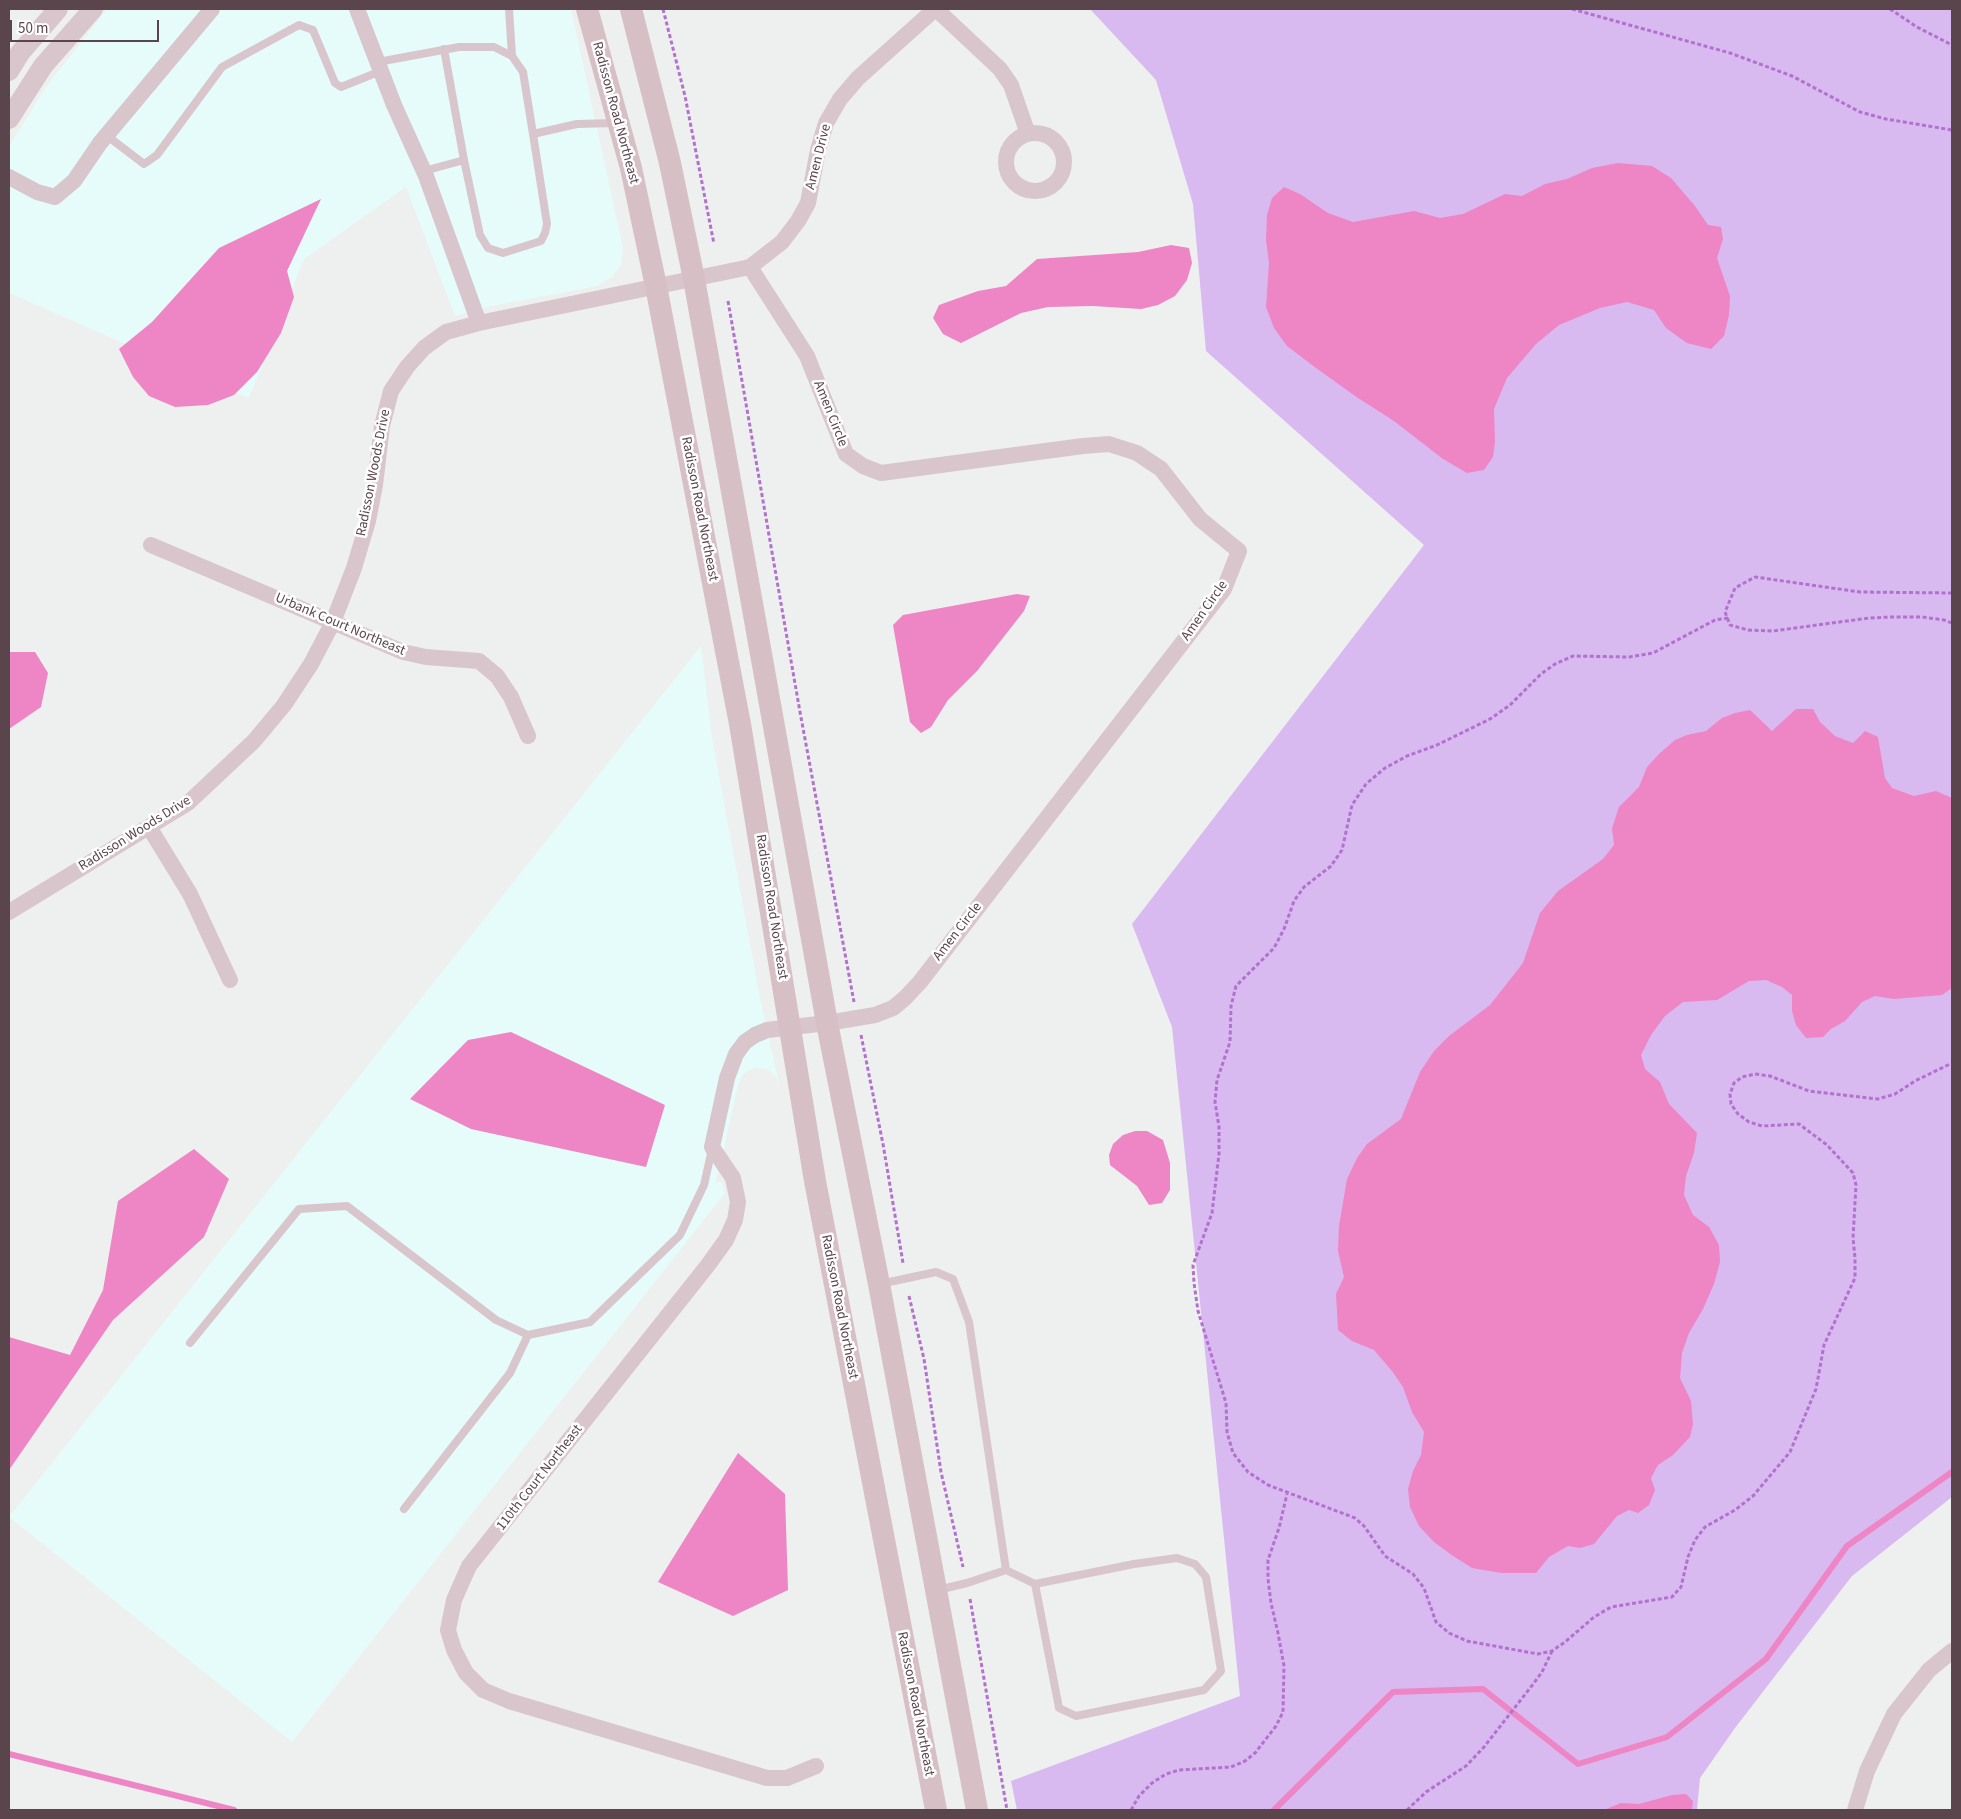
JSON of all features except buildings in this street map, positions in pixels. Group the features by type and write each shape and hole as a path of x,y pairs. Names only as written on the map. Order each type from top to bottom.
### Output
{"main road":[{"name":"Radisson Road Northeast","path":"587,9 620,123 656,286 740,724 791,1027 814,1181 936,1810"},
{"path":"631,9 670,163 694,279 827,1023 879,1284 977,1810"}],"street":[{"path":"9,70 20,53 58,9"},
{"path":"9,119 43,66 93,9"},
{"path":"9,177 37,192 55,197 74,181 106,135 212,9"},
{"path":"357,9 394,104 424,171 479,323"},
{"path":"935,9 1000,69 1011,85 1028,134"},
{"name":"Amen Drive","path":"694,279 750,267 782,242 798,221 808,203 818,150 826,123 840,98 858,78 935,9"},
{"name":"Amen Circle","path":"750,267 807,356 846,454 863,466 881,473 1109,444 1137,453 1161,469 1200,519 1239,551 1224,589 920,982 893,1008 875,1015 827,1023"},
{"name":"Radisson Woods Drive","path":"9,912 188,802 254,741 290,697 311,664 333,622 354,568 368,521 375,486 382,426 391,391 407,367 424,348 446,332 479,323 694,279"},
{"name":"Urbank Court Northeast","path":"151,544 403,652 426,657 479,661 498,676 511,697 528,736"},
{"path":"149,827 190,894 230,980"},
{"path":"712,1147 727,1078 736,1054 744,1042 767,1030 827,1023"},
{"name":"110th Court Northeast","path":"712,1147 733,1178 738,1202 735,1220 726,1240 702,1273 469,1566 454,1600 448,1630 454,1650 466,1673 483,1690 509,1701 766,1778 786,1778 816,1766"},
{"path":"1855,1810 1866,1771 1894,1714 1928,1670 1952,1652"}],"lane":[{"path":"509,9 512,56"},
{"path":"106,135 144,164 157,155 222,67 299,25 313,30 335,84 341,87 380,66 444,49 494,47 512,56 523,72 547,224 541,241 503,252 488,248 480,235 444,49"},
{"path":"533,134 577,124 620,123"},
{"path":"424,171 464,160"},
{"path":"190,1343 299,1208 347,1206 496,1320 528,1335 590,1322 680,1235 704,1185 712,1147"},
{"path":"879,1284 936,1272 953,1279 970,1322 1006,1570"},
{"path":"404,1509 510,1373 528,1335"},
{"path":"936,1590 967,1583 1006,1570 1035,1584 1134,1564 1176,1558 1195,1564 1206,1577 1221,1671 1204,1690 1076,1716 1059,1708 1035,1584"}],"path":[{"path":"663,9 685,96 714,244"},
{"path":"1572,9 1730,53 1792,76 1860,112 1886,119 1952,130"},
{"path":"1890,9 1917,27 1952,46"},
{"path":"728,301 851,992"},
{"path":"1952,593 1860,592 1755,577 1735,588 1725,612 1730,625 1748,630 1772,631 1869,618 1891,617 1922,617 1952,623"},
{"path":"1728,618 1715,620 1653,653 1628,657 1574,656 1555,664 1541,674 1510,705 1490,719 1437,745 1407,756 1385,768 1366,784 1352,806 1342,850 1331,866 1304,887 1294,901 1284,929 1274,948 1236,986 1231,1006 1230,1042 1217,1080 1215,1102 1219,1127 1218,1177 1212,1213 1193,1265 1198,1311 1206,1343 1226,1403 1227,1432 1233,1454 1248,1472 1268,1485 1287,1494 1338,1511 1360,1522 1385,1556 1413,1574 1424,1588 1436,1622 1449,1633 1467,1641 1538,1654 1552,1651 1594,1617 1611,1607 1672,1597 1681,1587 1688,1557 1695,1540 1705,1528 1735,1510 1753,1496 1790,1452 1816,1389 1824,1345 1855,1278 1853,1238 1856,1185 1853,1173 1827,1145 1799,1124 1762,1126 1749,1122 1738,1114 1731,1104 1730,1094 1734,1083 1742,1077 1754,1074 1770,1076 1810,1091 1878,1099 1896,1094 1922,1077 1952,1063"},
{"path":"862,1046 883,1144 903,1263"},
{"path":"909,1296 924,1358 941,1472 963,1567"},
{"path":"1131,1810 1139,1796 1152,1783 1166,1774 1179,1770 1231,1767 1244,1761 1255,1753 1276,1726 1283,1712 1284,1666 1271,1603 1268,1560 1279,1528 1287,1494"},
{"path":"970,1599 1007,1810"},
{"path":"1407,1810 1426,1792 1466,1766 1484,1747 1542,1672 1552,1651"}],"shaded area":[{"path":"107,9 571,9 623,248 621,265 612,277 597,286 492,306 455,316 406,187 304,259 249,398 9,293 9,147 46,87"},
{"path":"1090,9 1952,9 1952,1497 1852,1576 1735,1728 1700,1778 1697,1810 1017,1810 1011,1781 1240,1696 1172,1027 1132,924 1424,545 1206,351 1193,204 1156,80"},
{"path":"1618,163 1652,166 1671,178 1695,206 1708,225 1721,227 1723,239 1717,258 1730,296 1729,315 1724,336 1711,349 1687,343 1666,328 1654,310 1627,302 1600,308 1559,325 1536,344 1507,378 1494,409 1495,442 1493,457 1484,470 1467,473 1443,459 1394,421 1358,398 1287,346 1274,328 1266,307 1269,263 1266,240 1267,215 1272,198 1284,187 1300,194 1328,213 1353,222 1414,211 1440,218 1463,214 1505,194 1522,196 1545,184 1567,179 1592,168"},
{"path":"321,199 287,271 294,297 281,333 257,372 234,395 208,405 175,407 149,396 133,377 119,349 152,322 219,248"},
{"path":"1171,245 1189,248 1192,263 1187,280 1175,296 1158,305 1141,309 1093,306 1048,307 1021,313 961,343 943,334 933,318 939,305 978,291 1006,286 1037,259 1138,252"},
{"path":"1017,594 1030,596 1024,611 977,671 948,700 931,727 921,733 910,722 893,625 903,615"},
{"path":"701,646 712,738 760,998 780,1088 776,1076 767,1069 754,1068 742,1076 738,1085 715,1182 721,1182 725,1193 292,1742 9,1517"},
{"path":"9,652 35,652 48,673 41,707 9,729"},
{"path":"1796,709 1813,709 1820,722 1835,736 1853,743 1865,731 1878,737 1885,778 1892,788 1914,796 1936,791 1952,798 1952,988 1942,995 1894,999 1875,996 1862,1002 1845,1021 1831,1029 1823,1037 1806,1038 1796,1025 1792,1011 1792,995 1782,987 1766,980 1749,981 1717,1000 1683,1002 1665,1016 1651,1035 1641,1055 1645,1069 1660,1082 1669,1104 1697,1133 1694,1153 1686,1176 1684,1195 1693,1215 1709,1227 1719,1245 1720,1262 1714,1284 1703,1309 1689,1333 1682,1353 1680,1378 1691,1401 1693,1424 1690,1437 1673,1455 1658,1465 1651,1478 1655,1490 1649,1505 1638,1513 1629,1510 1617,1516 1594,1544 1580,1548 1568,1546 1549,1557 1536,1573 1501,1573 1472,1568 1434,1542 1419,1526 1410,1507 1408,1489 1413,1471 1421,1455 1424,1432 1412,1412 1403,1387 1374,1350 1352,1341 1338,1330 1336,1294 1344,1277 1338,1251 1339,1226 1347,1179 1357,1158 1367,1144 1401,1119 1420,1072 1434,1051 1449,1036 1490,1005 1523,963 1540,913 1558,891 1603,859 1614,845 1612,828 1619,807 1639,787 1647,767 1659,754 1675,740 1706,731 1722,718 1735,713 1750,710 1772,731"},
{"path":"511,1032 665,1105 646,1167 471,1129 410,1099 468,1040"},
{"path":"1135,1131 1147,1131 1163,1140 1170,1163 1170,1190 1162,1203 1149,1205 1137,1186 1110,1165 1109,1155 1113,1144 1123,1135"},
{"path":"194,1149 229,1179 204,1237 113,1320 9,1470 9,1337 70,1355 103,1290 118,1201"},
{"path":"738,1453 785,1494 788,1590 733,1616 658,1582"},
{"path":"1686,1794 1693,1801 1692,1810 1604,1810 1621,1803 1639,1804 1672,1795"}],"waterway":[{"path":"1274,1810 1393,1692 1483,1689 1578,1764 1667,1737 1766,1659 1847,1546 1952,1472"},
{"path":"9,1754 234,1810"}]}
